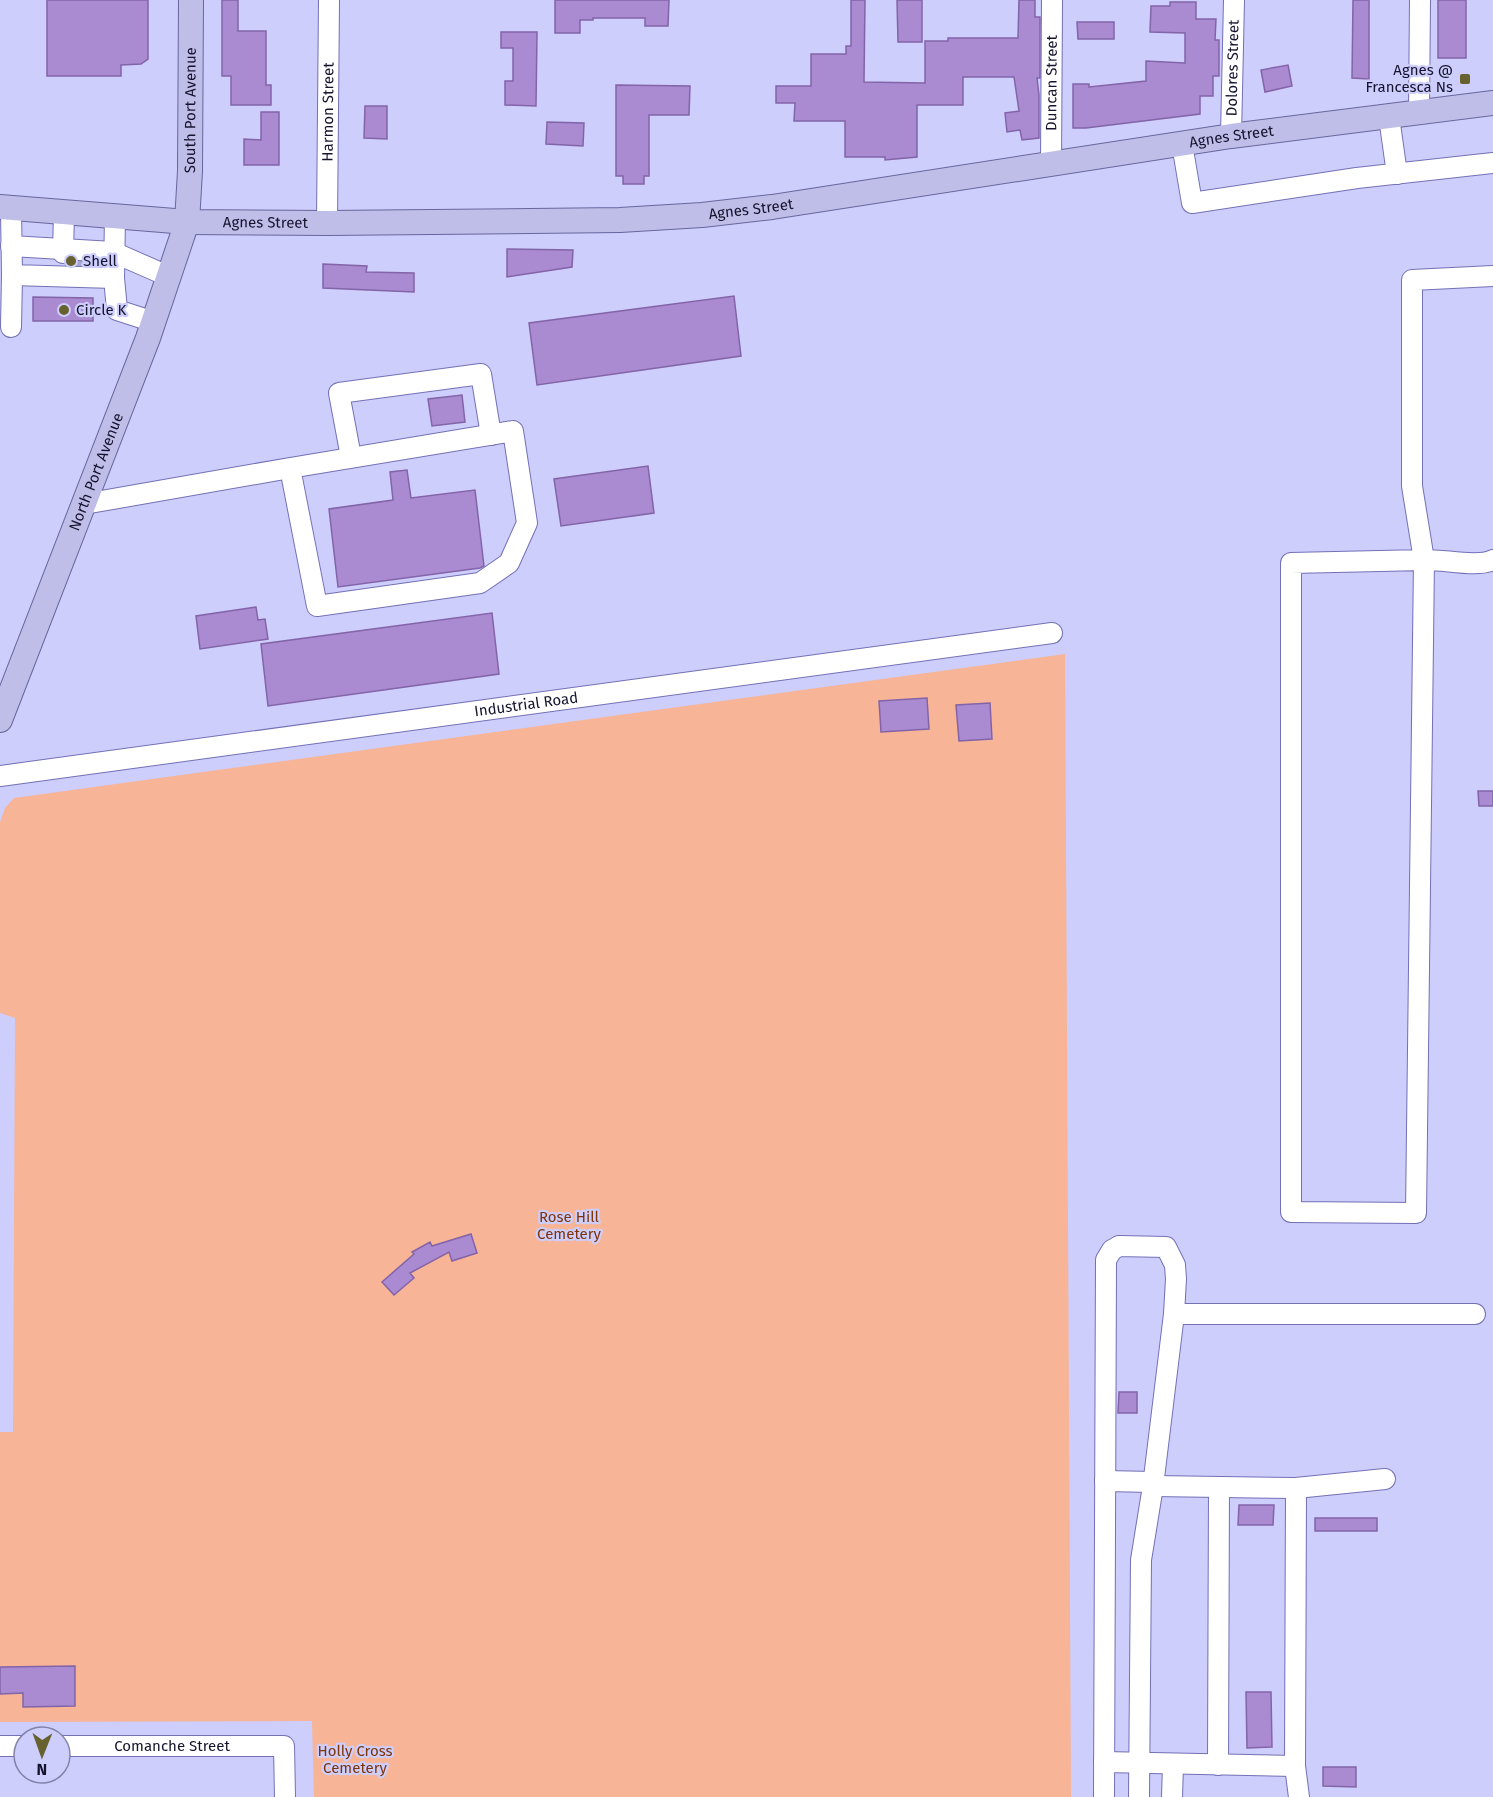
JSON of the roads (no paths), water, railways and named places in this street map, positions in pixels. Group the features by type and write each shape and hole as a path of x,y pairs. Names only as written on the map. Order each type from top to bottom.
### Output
{"main road":[{"name":"South Port Avenue","path":"187,222 191,0"},
{"name":"Agnes Street","path":"5,207 187,222 620,220 702,215 772,207 1231,136 1493,103"},
{"name":"North Port Avenue","path":"0,720 154,322 187,222"}],"street":[{"name":"Harmon Street","path":"327,223 329,0"},
{"name":"Duncan Street","path":"1051,165 1052,0"},
{"name":"Dolores Street","path":"1231,136 1234,0"},
{"path":"1419,113 1420,0"},
{"path":"1389,117 1397,174"},
{"path":"1182,144 1192,203 1493,163"},
{"path":"5,207 11,246 11,327"},
{"path":"64,212 70,262"},
{"path":"115,216 113,252 117,310 154,322"},
{"path":"11,246 70,262 114,278"},
{"path":"12,275 113,252 170,277"},
{"path":"1493,276 1412,280 1412,486 1424,560 1416,1213 1291,1212 1291,563 1424,560 1441,560 1486,564 1493,560"},
{"path":"351,457 339,393 481,374 491,435"},
{"path":"84,504 351,457 513,431 527,523 509,563 480,583 317,606 290,468"},
{"name":"Industrial Road","path":"0,776 1052,633"},
{"path":"1104,1797 1106,1260 1112,1250 1119,1246 1166,1247 1174,1265 1176,1279 1174,1314 1153,1484 1140,1560 1139,1797"},
{"path":"1174,1314 1475,1314"},
{"path":"1105,1481 1219,1487 1296,1488 1384,1479"},
{"path":"1218,1765 1219,1487"},
{"path":"1296,1488 1295,1766 1299,1797"},
{"name":"Comanche Street","path":"72,1746 284,1746 285,1797"},
{"path":"1104,1762 1295,1766"},
{"path":"1172,1797 1173,1764"}],"tunnel":[{"path":"77,269 78,255"}],"place":[{"name":"Agnes @ Francesca Ns","path":"1465,79"},
{"name":"Shell","path":"71,261"},
{"name":"Circle K","path":"64,310"}],"park label":[{"name":"Rose Hill Cemetery","path":"569,1226"},
{"name":"Holly Cross Cemetery","path":"355,1760"}]}
